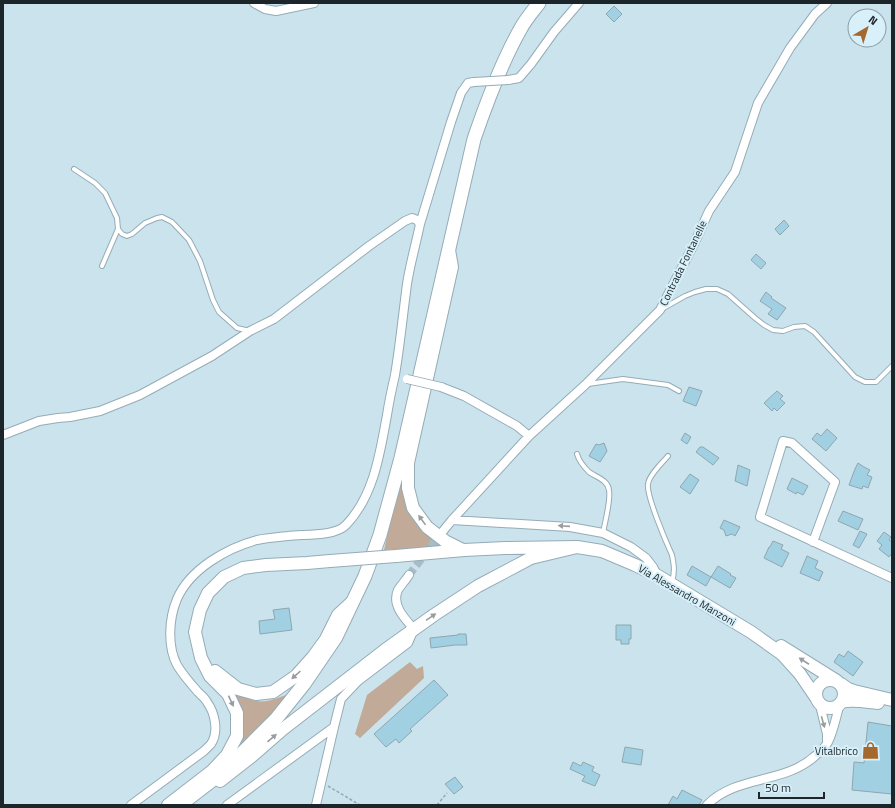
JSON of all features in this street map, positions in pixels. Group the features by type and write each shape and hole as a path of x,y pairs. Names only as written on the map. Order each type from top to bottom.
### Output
{"main road":[{"path":"180,805 215,778 276,719 304,684 336,637 365,576 380,535 401,458 474,138 505,58 522,27 539,3"},
{"path":"449,250 452,267 408,462 408,488 413,508 427,527 444,541 464,550"},
{"path":"168,805 212,771 227,755 237,736 237,713 228,694 210,676 201,658 195,632 200,610 208,593 224,577 243,568 266,565 464,550 577,547"},
{"path":"186,805 252,756 301,715 385,650 478,586 531,558 577,547"},
{"name":"Via Alessandro Manzoni","path":"577,547 602,551 658,576 751,632 787,659 800,674 818,700"},
{"path":"201,658 219,675 238,689 256,694 273,692 296,676 314,657 326,639 338,615 353,600"},
{"name":"Via Alessandro Manzoni","path":"751,632 778,644 848,689 892,702"},
{"path":"827,680 832,680 839,683 843,688 844,693 844,698 841,703 837,706 829,707 821,704 816,694 819,685 827,680"},
{"name":"Via Alessandro Manzoni","path":"841,703 845,701 892,702"}],"street":[{"path":"254,3 265,9 276,11 314,3"},
{"path":"131,805 204,751 211,743 215,732 214,717 207,702 184,675 176,663 170,630 172,612 178,598 187,582 197,572 232,549 258,540 286,536 325,534 338,531 344,527 360,508 369,490 381,446 395,374 408,282 420,224 461,93 468,83 519,78 554,32 579,3"},
{"name":"Contrada Fontanelle","path":"443,531 529,436 585,384 660,310 709,211 735,172 758,103 790,48 815,14 827,3"},
{"path":"3,435 39,421 100,411 140,395 212,356 250,331 274,319 369,246 405,221 412,218 417,220 420,224"},
{"path":"395,374 407,379 440,387 464,396 517,426 529,436"},
{"path":"813,542 835,482 792,443 783,441 760,517 813,542 892,578"},
{"path":"452,520 570,526 603,533 631,547 646,558 658,576"},
{"path":"316,805 341,699 358,681 408,643 414,629 400,613 396,602 398,591 409,575"},
{"path":"818,700 827,744"},
{"path":"707,805 714,798 733,788 796,769 813,758 827,744 832,734 841,703"},
{"path":"227,805 334,727"}],"lane":[{"path":"74,169 95,183 105,193 117,218 118,229 102,266"},
{"path":"118,229 122,234 127,236 132,234 145,222 157,218 162,217 172,222 188,240 200,260 213,300 219,312 237,328 250,331"},
{"path":"660,310 695,292 706,289 717,289 728,294 755,318 772,330 783,332 794,327 805,326 814,332 855,377 865,382 876,382 892,366"},
{"path":"585,384 623,379 668,385 679,391"},
{"path":"577,454 579,460 589,472 605,482 609,489 609,502 603,533"},
{"path":"668,456 653,474 648,483 649,495 672,555 674,575 671,584"}],"path":[{"path":"321,782 360,805"},
{"path":"437,805 447,793"}],"shaded area":[{"path":"401,476 406,499 414,519 432,538 443,545 442,548 384,550"},
{"path":"410,662 417,669 423,666 424,678 360,738 355,734 367,695"},
{"path":"293,692 241,749 237,748 234,698 238,694 251,700 265,701"}],"building":[{"path":"614,6 622,14 614,22 606,14"},
{"path":"784,220 789,226 780,235 775,229"},
{"path":"756,254 766,263 761,269 751,260"},
{"path":"766,292 772,297 771,298 786,308 777,320 768,314 772,309 760,301"},
{"path":"689,387 702,391 696,406 683,401"},
{"path":"777,391 783,396 780,399 785,403 777,411 774,408 772,411 764,403"},
{"path":"827,429 837,438 826,451 812,439 817,433 821,436"},
{"path":"685,433 691,437 687,444 681,440"},
{"path":"604,443 607,451 600,462 589,456 596,444 599,445"},
{"path":"700,447 703,447 719,458 713,465 696,452"},
{"path":"858,463 870,470 867,475 872,477 868,488 863,486 862,489 849,485"},
{"path":"738,465 750,470 747,486 735,481"},
{"path":"690,474 699,480 690,494 680,487"},
{"path":"792,478 808,486 803,495 797,492 796,494 787,489"},
{"path":"843,511 863,519 858,530 838,521"},
{"path":"724,520 740,527 735,536 732,534 726,536 724,530 720,528"},
{"path":"860,531 867,534 859,548 853,545"},
{"path":"884,532 891,537 889,540 892,542 892,553 889,557 879,549 882,545 877,541"},
{"path":"773,541 783,545 781,549 789,553 782,567 764,558"},
{"path":"807,556 818,561 815,568 823,572 819,581 800,573"},
{"path":"692,566 711,577 706,586 687,575"},
{"path":"718,566 736,578 730,588 711,577"},
{"path":"289,608 292,630 260,634 259,621 275,619 273,610"},
{"path":"616,625 631,625 631,639 629,639 629,644 621,644 621,640 616,640"},
{"path":"466,634 467,645 431,648 430,638"},
{"path":"848,651 863,662 853,676 834,662 839,654 844,657"},
{"path":"434,680 448,695 410,729 412,731 399,743 396,739 386,747 374,734"},
{"path":"868,722 892,726 892,794 852,790 854,762 864,763"},
{"path":"625,747 643,750 641,765 622,762"},
{"path":"573,762 581,766 583,762 594,767 592,771 600,775 595,786 582,781 585,776 570,769"},
{"path":"455,777 463,787 454,794 445,784"},
{"path":"682,790 702,800 699,805 668,805 673,796 677,799"}],"tunnel":[{"path":"409,575 441,533"}],"place":[{"name":"Vitalbrico","path":"871,751"}]}
